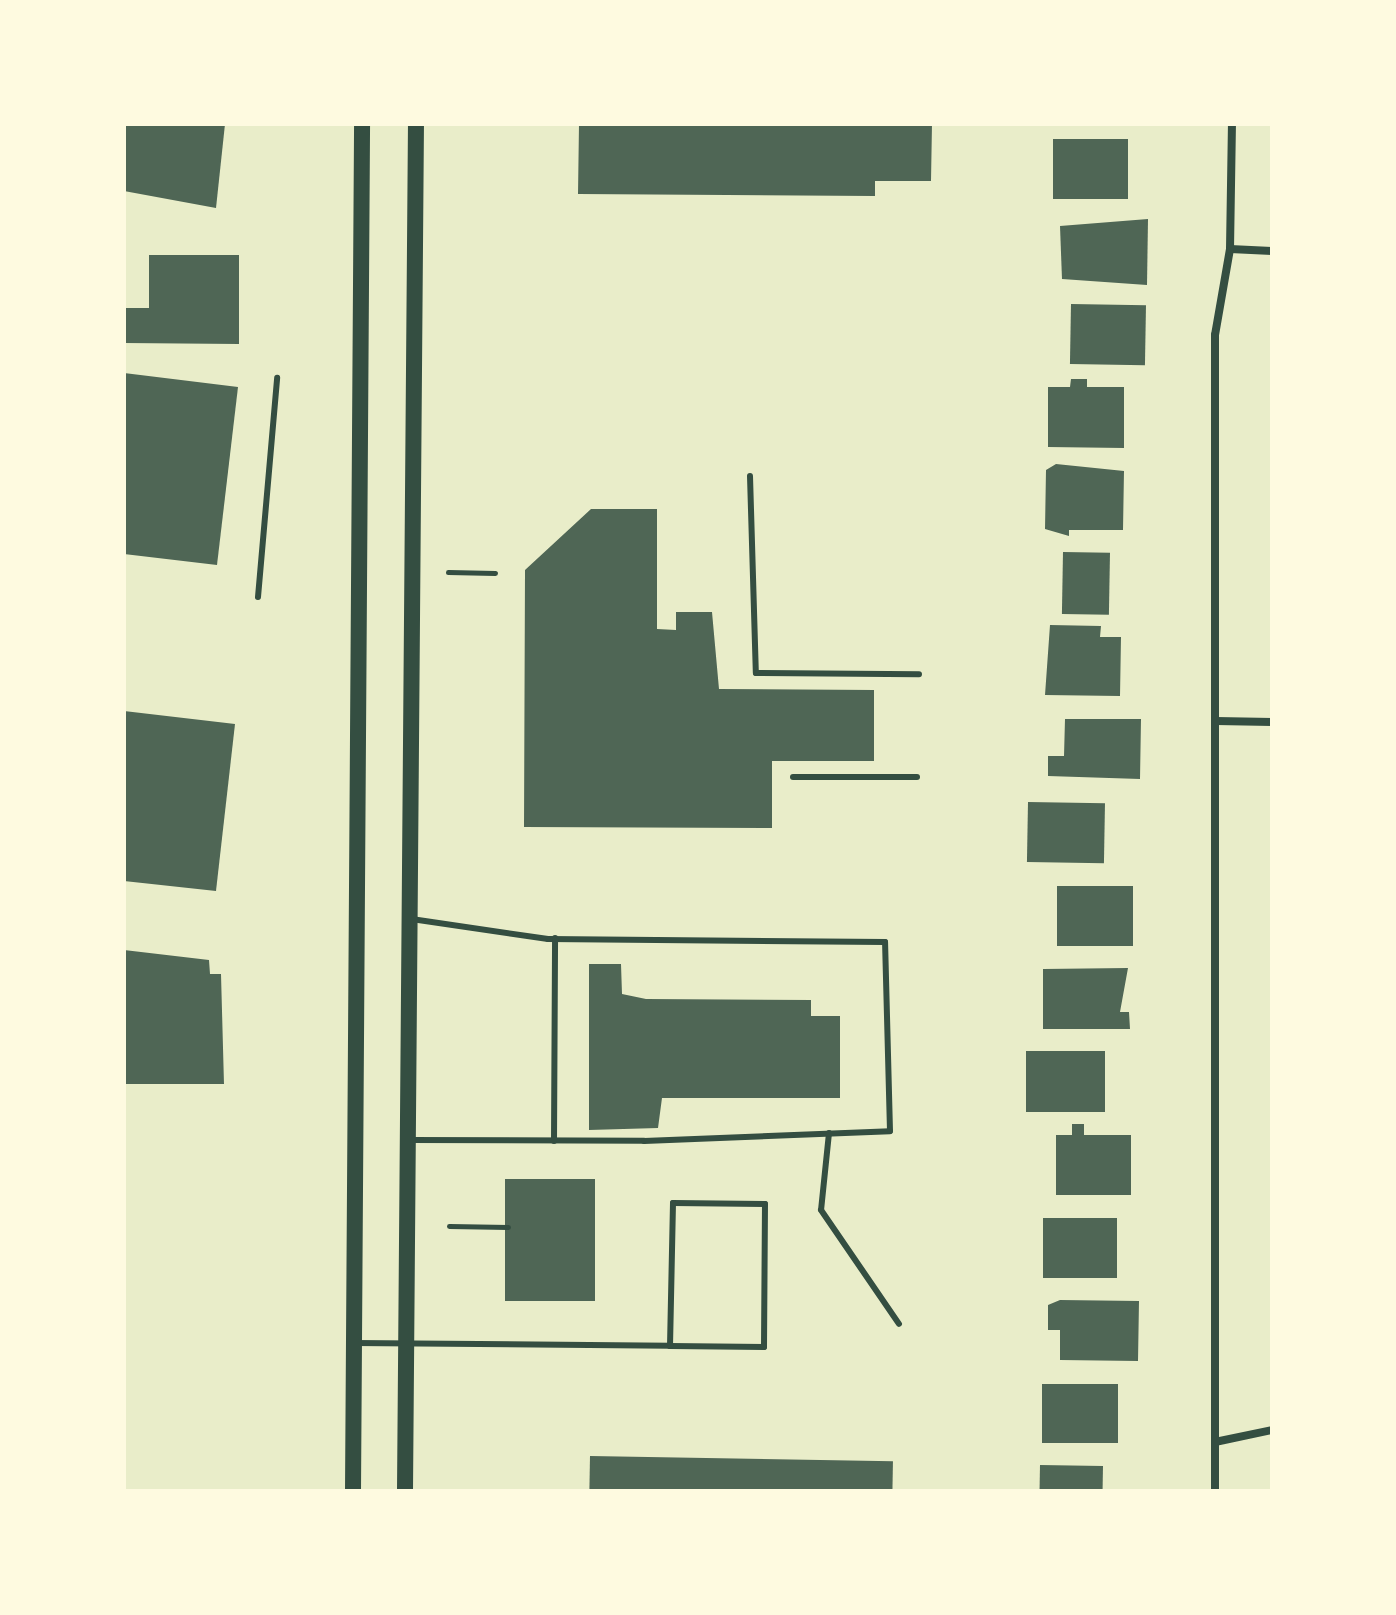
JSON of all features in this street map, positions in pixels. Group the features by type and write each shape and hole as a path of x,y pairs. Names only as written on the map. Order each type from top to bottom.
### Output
{"main road":[{"path":"353,1491 362,124"},
{"path":"405,1491 416,124"}],"street":[{"path":"1215,1491 1215,335 1230,249 1232,124"},
{"path":"1230,249 1272,251"},
{"path":"1216,721 1272,722"},
{"path":"1215,1442 1272,1430"}],"lane":[{"path":"258,597 277,378"},
{"path":"750,476 756,673 919,674"},
{"path":"793,777 917,777"},
{"path":"406,1140 554,1141 890,1131 885,942 555,938 408,919"},
{"path":"554,1141 555,938"},
{"path":"829,1133 821,1210 899,1324"},
{"path":"354,1343 764,1347 765,1204 673,1203 670,1346"}],"path":[{"path":"448,572 495,573"},
{"path":"449,1226 508,1227"}],"building":[{"path":"124,124 225,124 216,208 124,191"},
{"path":"579,124 932,124 931,181 875,181 875,196 578,194"},
{"path":"1053,139 1128,139 1128,199 1053,199"},
{"path":"1148,219 1147,285 1062,279 1060,226"},
{"path":"149,255 239,255 239,344 124,343 124,308 149,308"},
{"path":"1071,304 1146,305 1145,365 1070,364"},
{"path":"124,373 238,387 217,565 124,554"},
{"path":"1071,379 1087,379 1087,387 1124,387 1124,448 1048,447 1048,387 1070,387"},
{"path":"1056,464 1124,471 1123,530 1069,530 1069,536 1045,529 1046,470"},
{"path":"591,509 657,509 657,629 676,630 676,612 712,612 719,689 874,690 874,761 772,761 772,828 524,827 525,570"},
{"path":"1063,552 1110,553 1109,615 1062,614"},
{"path":"1050,625 1101,626 1100,637 1121,637 1120,696 1045,695"},
{"path":"124,711 235,724 216,891 124,881"},
{"path":"1065,719 1141,719 1140,779 1048,776 1048,756 1064,756"},
{"path":"1028,802 1105,803 1104,863 1027,862"},
{"path":"1057,886 1133,886 1133,946 1057,946"},
{"path":"124,950 209,960 210,974 221,974 224,1084 124,1084"},
{"path":"589,964 621,964 622,994 646,999 811,1000 811,1016 840,1016 840,1098 662,1098 658,1128 589,1130"},
{"path":"1128,968 1120,1012 1129,1012 1130,1029 1043,1029 1043,969"},
{"path":"1026,1051 1105,1051 1105,1112 1026,1112"},
{"path":"1072,1124 1084,1124 1084,1135 1131,1135 1131,1195 1056,1195 1056,1135 1072,1135"},
{"path":"505,1179 595,1179 595,1301 505,1301"},
{"path":"1043,1218 1117,1218 1117,1278 1043,1278"},
{"path":"1060,1300 1139,1301 1138,1361 1060,1360 1060,1330 1048,1330 1048,1305"},
{"path":"1042,1384 1118,1384 1118,1443 1042,1443"},
{"path":"590,1456 893,1461 892,1491 589,1491"},
{"path":"1040,1465 1103,1466 1103,1491 1040,1491"}]}
